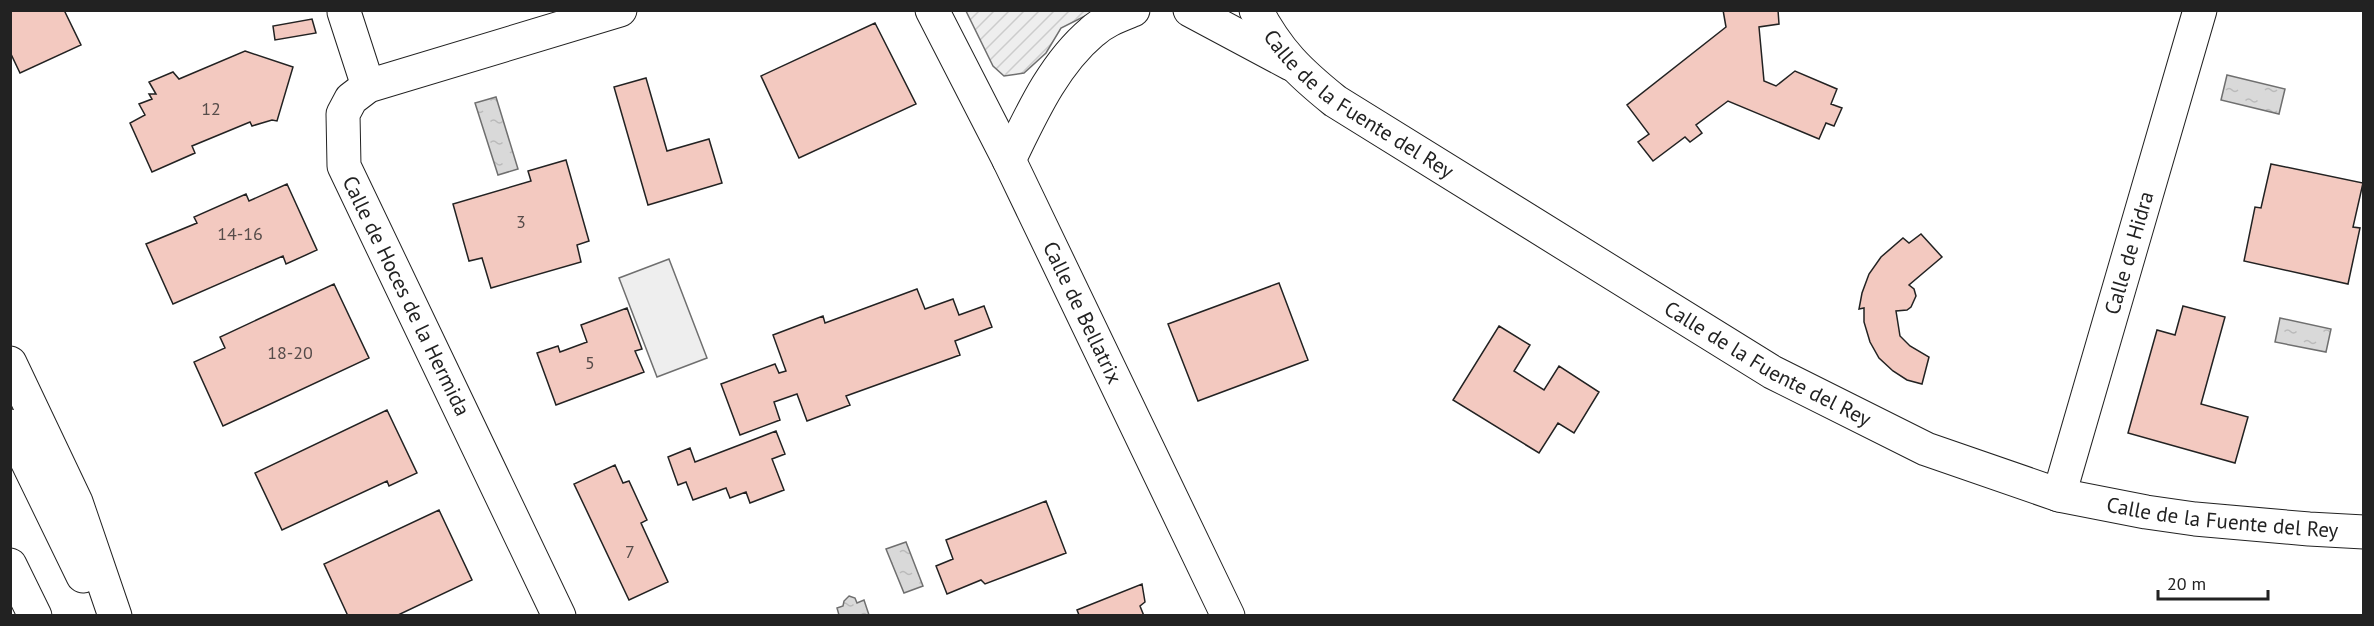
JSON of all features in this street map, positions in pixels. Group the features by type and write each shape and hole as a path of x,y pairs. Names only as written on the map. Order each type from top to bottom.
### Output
{"main road":[{"name":"Calle de Hoces de la Hermida","path":"559,615 344,166 343,114 351,99 368,86 620,10"},
{"name":"Calle de Bellatrix","path":"932,10 1009,160 1228,615"},
{"path":"1009,160 1036,104 1065,61 1092,31 1133,10"},
{"path":"1190,10 1292,64"},
{"name":"Calle de la Fuente del Rey","path":"1256,10 1267,31 1292,64 1335,101 1772,372 1926,449 2059,495 2194,519 2364,532"},
{"name":"Calle de Hidra","path":"2059,495 2200,10"},
{"path":"344,12 368,86"},
{"path":"10,363 76,502 115,615"},
{"path":"10,426 102,615"},
{"path":"10,565 35,615"}],"shaded area":[{"path":"966,11 1095,11 1061,28 1046,53 1024,73 1004,76 993,66"},
{"path":"669,259 707,358 657,377 619,278"}],"water":[{"path":"2227,75 2285,89 2279,114 2221,100"},
{"path":"496,97 518,169 498,175 475,103"},
{"path":"2280,318 2331,329 2326,352 2275,342"},
{"path":"906,542 923,586 904,593 886,549"},
{"path":"849,596 855,598 857,603 864,600 869,615 839,615 837,608 843,606"}],"building":[{"path":"10,10 64,10 81,45 20,73 10,52"},
{"path":"1723,10 1778,10 1779,24 1759,27 1764,81 1776,86 1795,71 1837,89 1831,104 1842,108 1834,126 1826,123 1819,139 1728,101 1696,125 1702,133 1690,142 1685,137 1653,161 1638,142 1649,134 1627,105 1726,27"},
{"path":"312,19 316,33 275,40 273,26"},
{"path":"875,23 916,104 799,158 761,76"},
{"path":"245,51 293,67 277,121 272,120 252,126 250,122 192,146 195,153 152,172 130,123 145,115 139,104 152,99 149,94 156,94 149,82 173,72 179,79"},
{"path":"646,78 667,151 709,139 722,183 648,205 614,87"},
{"path":"566,160 589,241 577,245 581,262 491,288 482,258 469,261 453,204 531,181 528,171"},
{"path":"2271,164 2363,183 2353,227 2360,228 2348,284 2244,261 2255,207 2261,208"},
{"path":"287,184 317,250 286,264 283,256 173,304 146,244 197,223 194,217 246,194 249,201"},
{"path":"1921,234 1942,257 1909,285 1914,289 1916,296 1911,307 1907,310 1896,311 1900,336 1910,346 1929,357 1922,384 1907,380 1879,358 1870,342 1864,322 1864,308 1859,309 1869,274 1881,257 1903,238 1909,243"},
{"path":"1279,283 1308,360 1198,401 1168,324"},
{"path":"334,284 369,358 223,426 194,362 225,348 220,337"},
{"path":"917,289 925,309 953,299 959,315 984,306 992,327 955,341 960,355 846,396 850,405 807,421 797,394 774,402 780,420 740,435 721,384 775,364 779,373 786,371 773,335 823,316 825,323"},
{"path":"2183,306 2225,317 2201,404 2248,417 2235,463 2128,433 2157,330 2175,335"},
{"path":"627,308 642,349 635,351 644,372 556,405 537,353 558,346 560,352 587,342 581,325"},
{"path":"1499,326 1530,345 1514,371 1544,390 1559,366 1599,392 1574,433 1558,423 1539,453 1453,400"},
{"path":"387,410 417,473 389,486 387,481 282,530 255,473"},
{"path":"776,431 785,454 772,459 784,490 750,503 746,492 730,498 726,488 693,500 686,482 678,485 668,457 690,448 695,462"},
{"path":"615,465 623,483 629,481 647,520 641,523 668,582 629,600 574,484"},
{"path":"1046,501 1066,553 985,584 981,580 947,594 936,566 953,559 946,540"},
{"path":"439,510 472,580 396,616 348,616 324,564"},
{"path":"1142,584 1145,602 1140,606 1144,616 1077,616 1079,615 1077,610"}]}
